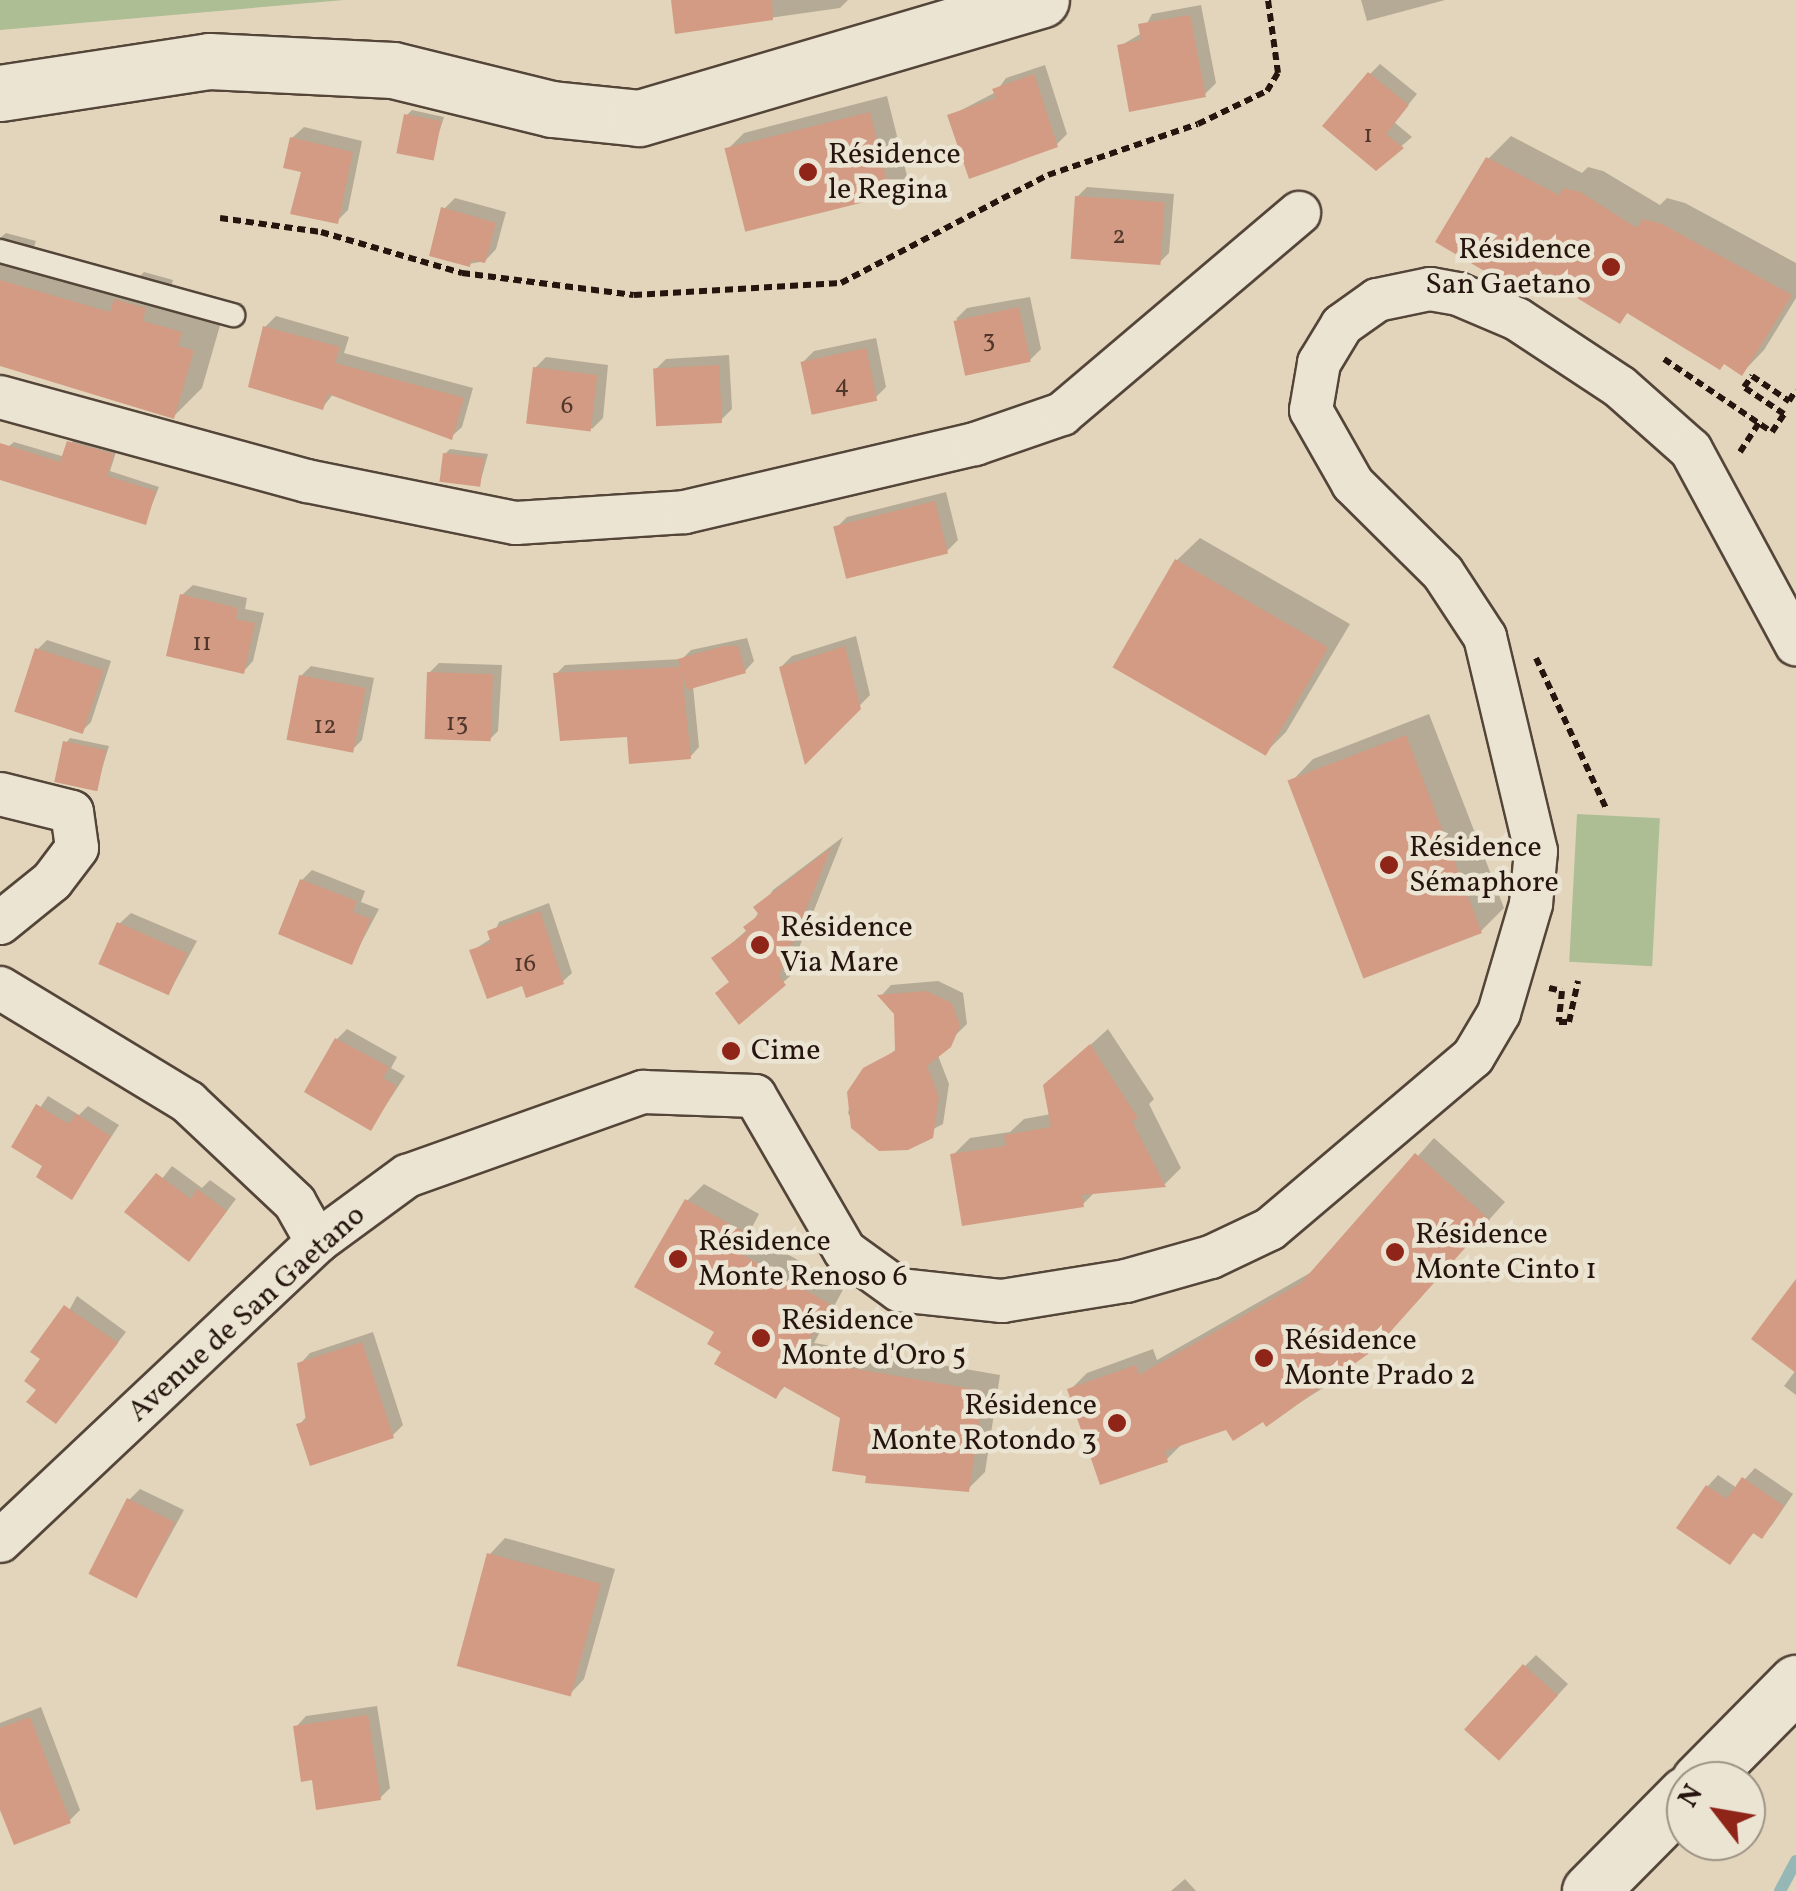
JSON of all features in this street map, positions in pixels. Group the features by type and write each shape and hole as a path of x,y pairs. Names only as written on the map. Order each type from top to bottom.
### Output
{"street":[{"path":"0,93 209,61 393,70 552,110 638,118 1041,0"},
{"path":"0,397 306,481 516,523 685,512 976,444 1062,414 1299,213"},
{"name":"Avenue de San Gaetano","path":"0,1541 317,1242 407,1176 644,1092 755,1096 845,1251 899,1290 1002,1301 1126,1281 1211,1257 1270,1229 1472,1057 1499,1013 1532,904 1536,851 1484,637 1443,573 1353,484 1311,410 1327,351 1342,325 1377,300 1430,289 1458,294 1517,319 1620,387 1690,450 1796,644"},
{"path":"0,794 72,812 77,848 52,882 0,923"},
{"path":"0,988 200,1112 295,1202 317,1242"},
{"path":"1719,1761 1796,1683"},
{"path":"1590,1891 1666,1814"}],"lane":[{"path":"0,251 234,316"}],"path":[{"path":"220,218 321,232 462,273 634,295 841,283 1048,175 1198,124 1267,91 1278,74 1268,0"},
{"path":"1664,359 1772,432 1784,414 1744,388 1752,376 1789,401 1796,390"},
{"path":"1484,637 1522,633 1606,808"},
{"path":"1509,979 1562,991 1560,1022 1569,1022 1578,981"}],"green space":[{"path":"0,0 344,0 0,30"},
{"path":"1577,814 1660,818 1652,966 1569,962"}],"building":[{"path":"671,0 772,0 773,20 675,34"},
{"path":"1190,15 1206,97 1129,112 1117,45 1141,40 1138,24"},
{"path":"1368,72 1409,105 1386,134 1404,148 1376,171 1322,126"},
{"path":"1034,74 1058,147 969,179 947,115 996,98 992,89"},
{"name":"Résidence le Regina","path":"870,112 891,195 745,232 724,148"},
{"path":"404,114 441,121 434,161 396,153"},
{"path":"290,137 353,152 338,224 290,214 301,172 283,168"},
{"name":"Résidence San Gaetano","path":"1486,157 1559,195 1563,188 1580,192 1637,228 1643,219 1662,224 1792,295 1742,376 1724,364 1720,370 1627,313 1620,324 1549,281 1541,295 1524,285 1520,292 1435,242"},
{"path":"1075,196 1165,202 1160,265 1071,259"},
{"path":"441,207 496,223 485,263 471,260 470,267 429,256"},
{"path":"0,280 110,312 114,299 146,308 143,321 182,332 178,346 194,350 174,419 0,366"},
{"path":"1019,307 1031,362 965,376 953,321"},
{"path":"263,326 340,347 335,363 464,398 452,440 328,394 323,410 248,387"},
{"path":"866,348 877,401 812,415 800,362"},
{"path":"719,365 722,423 656,426 653,368"},
{"path":"533,367 598,375 591,431 526,424"},
{"path":"67,441 114,454 107,476 156,491 146,525 0,480 0,443 60,462"},
{"path":"443,453 484,458 480,487 439,482"},
{"path":"935,501 948,553 846,579 833,526"},
{"path":"1175,559 1328,648 1266,756 1112,667"},
{"path":"180,594 238,608 236,619 255,623 244,674 166,656"},
{"path":"738,646 746,673 687,690 682,672 691,759 629,764 627,737 560,741 553,673 680,667 678,659"},
{"path":"845,646 861,709 805,765 779,667"},
{"path":"35,648 103,670 83,734 14,712"},
{"path":"427,672 493,674 491,741 425,739"},
{"path":"299,675 366,688 353,753 286,740"},
{"name":"Résidence Sémaphore","path":"1406,735 1482,933 1363,978 1287,781"},
{"path":"63,741 106,750 97,791 54,782"},
{"name":"Résidence Via Mare","path":"831,848 779,976 786,985 739,1025 715,993 729,982 711,958 747,932 743,927 759,915 753,907"},
{"path":"300,879 357,901 353,912 371,919 352,965 278,934"},
{"path":"540,911 564,984 526,998 522,986 487,999 469,950 491,943 487,931"},
{"path":"117,922 187,953 169,995 98,964"},
{"path":"926,991 952,1003 960,1026 951,1047 927,1066 939,1097 933,1138 908,1150 879,1151 851,1128 847,1092 863,1068 895,1051 894,1014 877,995"},
{"path":"335,1038 389,1067 383,1078 397,1086 371,1131 304,1092"},
{"path":"1090,1044 1138,1118 1132,1121 1166,1187 1082,1195 1084,1207 962,1226 950,1154 1006,1146 1004,1135 1051,1127 1043,1085"},
{"path":"36,1104 69,1124 76,1114 111,1136 72,1200 36,1177 42,1166 11,1147"},
{"path":"1415,1153 1490,1220 1375,1349 1266,1427 1263,1422 1233,1441 1226,1430 1165,1451 1168,1462 1100,1485 1067,1389 1136,1365 1139,1375 1301,1283"},
{"path":"156,1173 191,1199 197,1189 227,1211 189,1262 124,1212"},
{"path":"685,1199 744,1232 734,1250 830,1304 799,1359 984,1391 969,1492 865,1483 866,1476 832,1471 840,1418 783,1386 776,1399 714,1364 721,1352 707,1344 714,1332 634,1287"},
{"path":"1796,1279 1796,1373 1751,1339"},
{"path":"64,1305 118,1343 56,1424 26,1402 36,1390 24,1381 40,1359 30,1352"},
{"path":"362,1342 394,1438 310,1466 296,1424 306,1421 297,1363"},
{"path":"1742,1477 1784,1506 1762,1539 1753,1533 1730,1565 1676,1528 1706,1485 1727,1499"},
{"path":"127,1498 175,1523 137,1598 88,1574"},
{"path":"487,1553 601,1584 571,1697 457,1666"},
{"path":"1523,1664 1558,1695 1499,1761 1464,1729"},
{"path":"368,1715 381,1800 316,1810 312,1780 301,1782 293,1726"},
{"path":"30,1717 71,1823 14,1845 0,1810 0,1728"}],"waterway":[{"path":"1780,1891 1796,1861"}],"place":[{"name":"Résidence le Regina","path":"808,172"},
{"name":"Résidence San Gaetano","path":"1611,267"},
{"name":"Résidence Sémaphore","path":"1389,865"},
{"name":"Résidence Via Mare","path":"760,945"},
{"name":"Cime","path":"731,1051"},
{"name":"Résidence Monte Cinto 1","path":"1395,1252"},
{"name":"Résidence Monte Renoso 6","path":"678,1259"},
{"name":"Résidence Monte d'Oro 5","path":"761,1338"},
{"name":"Résidence Monte Prado 2","path":"1264,1358"},
{"name":"Résidence Monte Rotondo 3","path":"1117,1423"}]}
